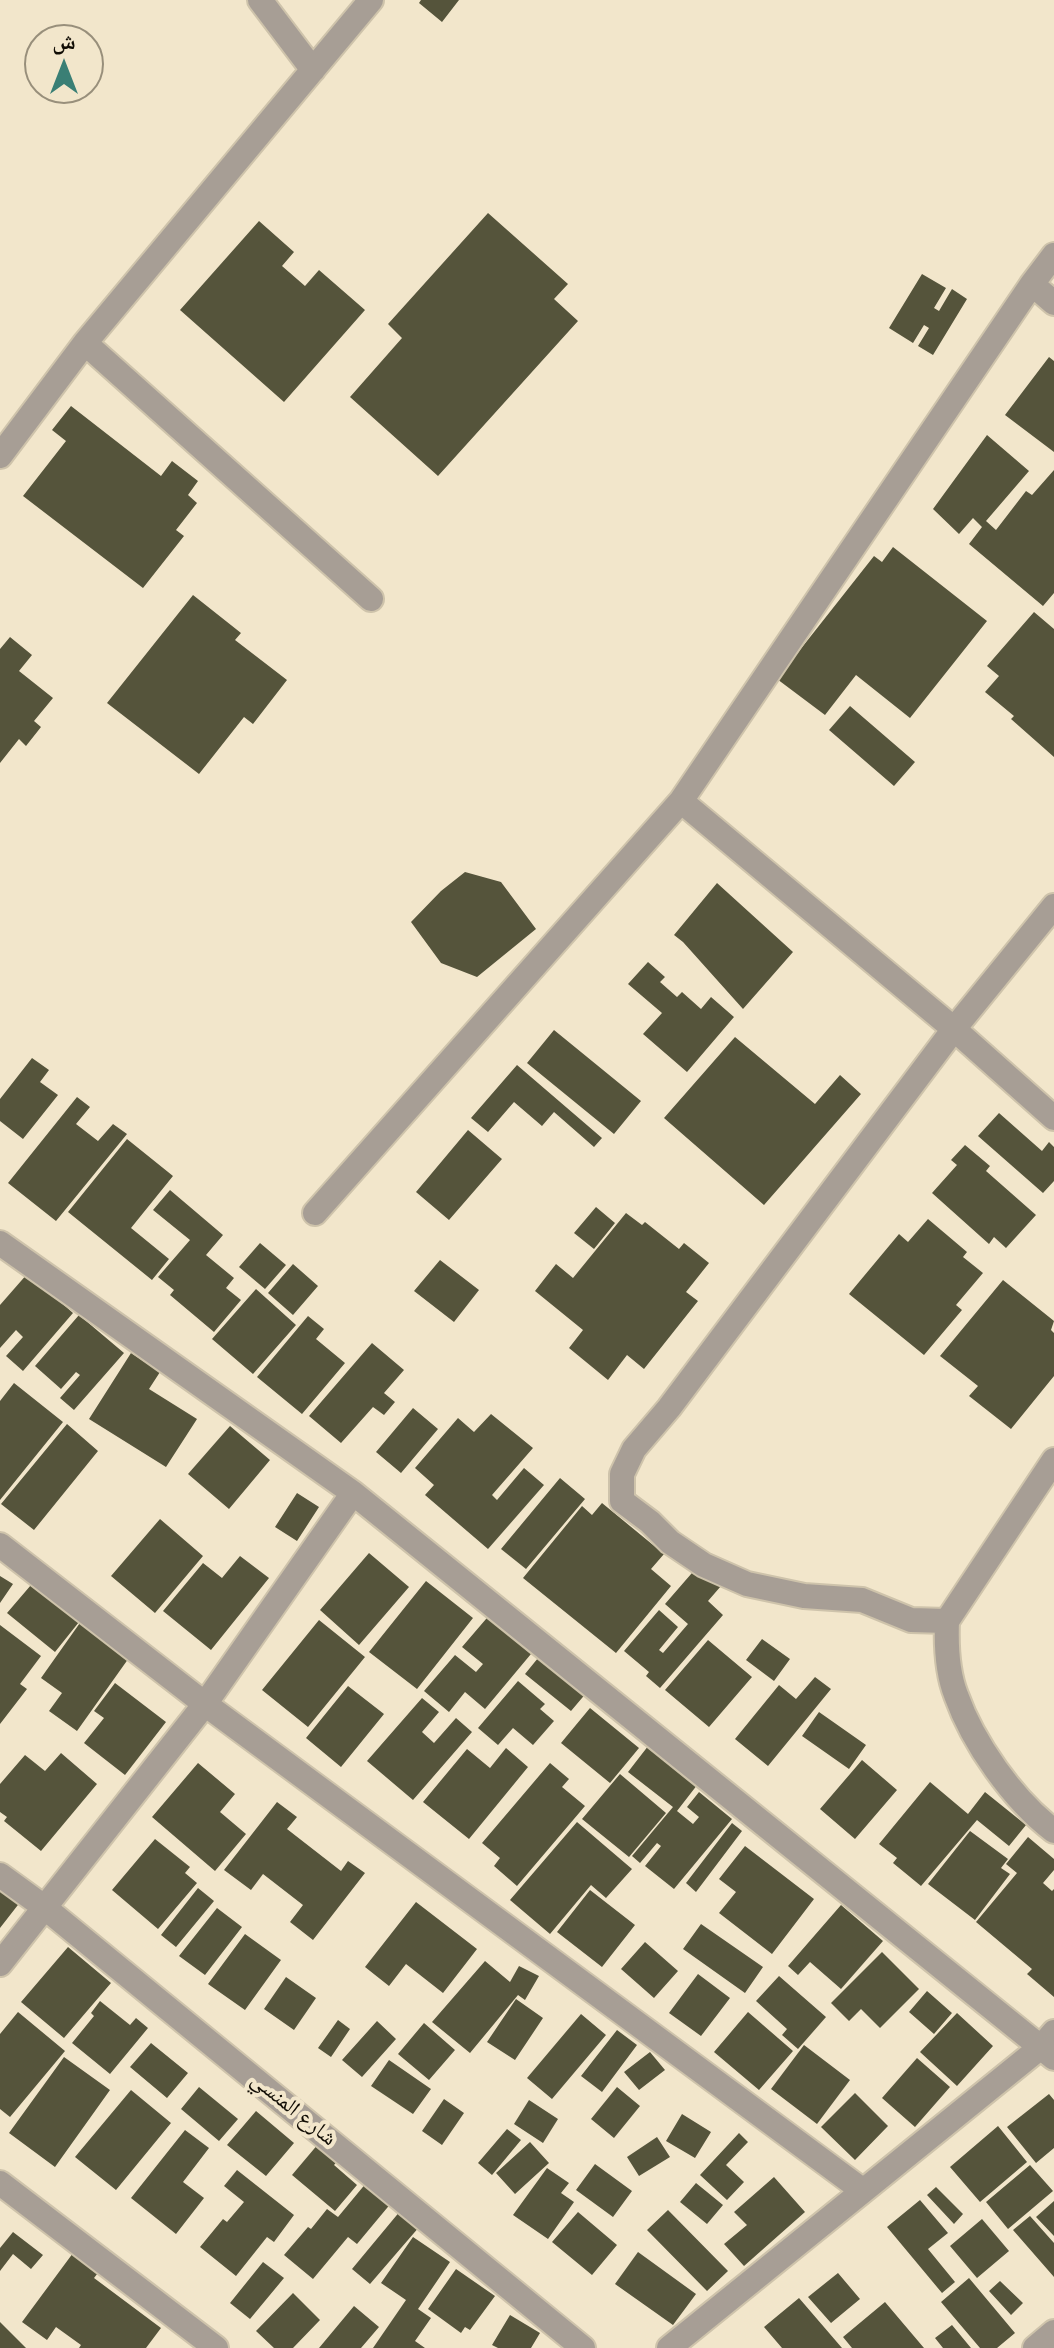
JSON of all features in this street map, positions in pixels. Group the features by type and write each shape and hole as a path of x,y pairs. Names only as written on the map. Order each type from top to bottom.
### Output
{"street":[{"path":"260,0 313,70"},
{"path":"0,456 85,343 371,0"},
{"path":"315,1213 681,801 1054,255"},
{"path":"1032,284 1054,303"},
{"path":"85,343 371,599"},
{"path":"681,801 954,1029 1054,1118"},
{"path":"947,1621 911,1620 862,1600 804,1596 747,1584 704,1565 670,1542 622,1501 622,1474 634,1449 669,1408 954,1029 1054,906"},
{"path":"0,1243 353,1493 1050,2046 862,2190 669,2348"},
{"path":"1054,1460 947,1621 946,1651 955,1694 973,1732 1003,1779 1054,1831"},
{"path":"0,1964 205,1704 353,1493"},
{"path":"0,1545 205,1704 862,2190"},
{"name":"شارع المنسي","path":"0,1875 44,1907 583,2348"},
{"path":"0,2183 216,2348"},
{"path":"1035,2348 1054,2332"}],"building":[{"path":"421,0 459,0 442,22 419,3"},
{"path":"488,213 568,284 554,299 578,321 438,476 350,397 402,338 388,324"},
{"path":"259,221 294,252 282,266 305,286 319,270 365,310 284,402 180,310"},
{"path":"922,274 946,288 934,308 939,311 952,289 967,299 933,355 918,346 929,328 924,325 913,343 889,328"},
{"path":"1049,357 1054,361 1054,452 1005,415"},
{"path":"71,406 161,476 172,461 198,481 188,495 197,503 176,530 184,536 143,588 23,496 66,441 52,430"},
{"path":"987,435 1029,471 986,521 996,530 1026,491 1032,495 1054,470 1054,593 1043,606 969,544 982,527 973,518 959,534 933,509"},
{"path":"893,547 987,621 910,718 856,675 825,715 777,679 874,556 882,562"},
{"path":"193,595 241,633 235,640 287,680 253,724 244,717 199,774 107,703"},
{"path":"1034,612 1054,629 1054,757 1011,719 1014,716 985,692 999,676 987,666"},
{"path":"10,637 32,655 19,671 53,698 34,721 41,727 26,746 19,739 0,763 0,649"},
{"path":"850,706 915,762 894,786 829,730"},
{"path":"465,872 501,882 536,929 477,977 441,963 411,922"},
{"path":"717,883 793,952 743,1009 674,935"},
{"path":"648,962 665,977 660,982 677,997 682,992 701,1009 711,997 734,1017 687,1072 643,1034 662,1013 628,984"},
{"path":"554,1030 641,1101 614,1134 527,1063"},
{"path":"735,1037 815,1104 840,1075 861,1094 764,1205 664,1118"},
{"path":"32,1058 49,1070 40,1082 58,1095 23,1139 0,1121 0,1099"},
{"path":"517,1065 602,1138 594,1147 554,1112 542,1126 514,1102 488,1132 471,1118"},
{"path":"77,1097 90,1107 76,1124 98,1141 113,1124 127,1134 56,1221 8,1183"},
{"path":"999,1113 1042,1151 1049,1142 1054,1147 1054,1181 1043,1193 978,1136"},
{"path":"468,1130 502,1159 449,1220 416,1192"},
{"path":"127,1139 173,1176 131,1228 169,1259 152,1280 68,1212"},
{"path":"965,1145 990,1166 986,1171 1036,1215 1006,1248 994,1237 989,1244 932,1193 957,1165 951,1160"},
{"path":"170,1190 223,1235 206,1255 234,1278 226,1288 241,1300 214,1332 170,1295 174,1290 158,1277 190,1240 153,1210"},
{"path":"596,1207 615,1223 594,1249 574,1233"},
{"path":"626,1213 642,1225 645,1222 679,1249 684,1243 709,1263 686,1292 698,1301 644,1369 627,1355 608,1380 569,1348 583,1330 535,1291 556,1264 573,1278"},
{"path":"928,1219 967,1252 963,1257 983,1273 956,1305 962,1310 924,1355 849,1294 899,1234 908,1242"},
{"path":"260,1243 286,1265 265,1289 239,1267"},
{"path":"42,1257 53,1267 40,1284 73,1313 23,1371 6,1356 23,1337 16,1330 0,1348 0,1305"},
{"path":"440,1260 479,1290 454,1322 414,1291"},
{"path":"293,1264 318,1286 293,1315 268,1293"},
{"path":"1003,1280 1054,1321 1051,1330 1054,1333 1054,1376 1011,1429 969,1396 978,1386 940,1356"},
{"path":"256,1289 296,1325 253,1374 212,1339"},
{"path":"79,1315 124,1353 74,1410 60,1398 80,1375 76,1372 61,1389 35,1366"},
{"path":"308,1316 324,1329 316,1339 345,1363 302,1414 257,1377"},
{"path":"372,1343 404,1370 384,1393 395,1402 384,1415 373,1407 341,1443 309,1416"},
{"path":"131,1353 160,1372 149,1389 197,1419 166,1467 89,1419"},
{"path":"14,1383 63,1422 0,1500 0,1401"},
{"path":"413,1408 438,1429 401,1473 376,1452"},
{"path":"491,1414 533,1448 492,1495 497,1500 524,1468 544,1485 488,1549 425,1495 434,1485 415,1468 458,1418 474,1432"},
{"path":"67,1424 98,1451 34,1530 1,1504"},
{"path":"230,1426 270,1460 229,1509 188,1474"},
{"path":"560,1478 585,1499 526,1569 501,1549"},
{"path":"297,1493 319,1507 297,1541 275,1527"},
{"path":"602,1503 664,1554 651,1569 671,1586 616,1653 523,1578 582,1506 592,1515"},
{"path":"160,1519 203,1556 155,1613 111,1576"},
{"path":"369,1553 409,1587 359,1645 320,1610"},
{"path":"240,1556 269,1578 211,1650 163,1611 203,1563 222,1578"},
{"path":"698,1566 721,1586 708,1601 723,1615 660,1688 646,1676 649,1672 624,1651 659,1610 678,1627 659,1650 663,1653 688,1624 665,1604"},
{"path":"0,1576 13,1584 0,1603"},
{"path":"37,1578 83,1617 55,1652 7,1613"},
{"path":"426,1581 473,1618 417,1689 369,1652"},
{"path":"492,1612 536,1648 485,1709 465,1692 449,1712 424,1691 455,1655 476,1672 483,1664 462,1647"},
{"path":"82,1620 131,1655 77,1731 49,1711 62,1693 41,1678"},
{"path":"319,1620 365,1657 308,1727 262,1690"},
{"path":"0,1625 41,1656 20,1684 27,1689 0,1724"},
{"path":"762,1639 790,1659 774,1681 746,1660"},
{"path":"708,1640 752,1677 709,1727 665,1690"},
{"path":"547,1647 593,1685 571,1711 525,1674"},
{"path":"815,1677 831,1689 768,1766 735,1739 779,1685 796,1699"},
{"path":"518,1681 545,1704 540,1709 554,1721 533,1745 513,1728 498,1745 478,1728"},
{"path":"115,1683 166,1722 125,1775 84,1743 104,1718 94,1711"},
{"path":"348,1686 384,1714 341,1767 306,1738"},
{"path":"422,1698 439,1712 422,1732 434,1743 456,1718 472,1732 413,1800 367,1761"},
{"path":"590,1708 639,1748 610,1783 561,1743"},
{"path":"819,1712 866,1745 849,1769 802,1736"},
{"path":"652,1741 701,1780 677,1811 693,1824 699,1817 687,1807 699,1792 732,1819 674,1889 645,1866 661,1846 657,1843 640,1863 632,1856 673,1807 628,1772"},
{"path":"506,1748 528,1767 469,1839 423,1802 467,1749 490,1768"},
{"path":"61,1753 97,1784 41,1851 4,1821 7,1817 0,1812 0,1784 25,1755 45,1771"},
{"path":"862,1760 897,1790 855,1839 820,1809"},
{"path":"198,1763 235,1794 220,1812 246,1834 215,1871 152,1817"},
{"path":"550,1763 569,1779 562,1787 585,1806 517,1886 494,1866 500,1858 482,1843"},
{"path":"620,1774 666,1813 629,1857 582,1819"},
{"path":"930,1782 968,1814 985,1792 1026,1825 1009,1846 977,1820 921,1886 893,1863 897,1858 879,1844"},
{"path":"277,1802 297,1817 287,1829 341,1871 348,1861 365,1873 313,1940 290,1922 303,1905 263,1874 251,1890 224,1870"},
{"path":"577,1822 632,1869 606,1898 591,1885 550,1934 510,1900"},
{"path":"732,1823 742,1831 696,1892 686,1883"},
{"path":"970,1831 1008,1859 1001,1868 1010,1874 975,1920 928,1884"},
{"path":"1028,1837 1054,1859 1054,1870 1043,1883 1052,1891 1054,1889 1054,1997 1027,1974 1032,1969 976,1922 1017,1873 1006,1864"},
{"path":"155,1839 190,1867 185,1873 197,1883 158,1929 112,1890"},
{"path":"745,1846 814,1899 772,1954 719,1913 736,1892 719,1879"},
{"path":"0,1884 21,1901 0,1928"},
{"path":"198,1888 214,1901 176,1947 161,1935"},
{"path":"590,1890 635,1925 602,1967 557,1932"},
{"path":"416,1902 477,1949 443,1993 406,1964 389,1986 365,1967"},
{"path":"841,1905 883,1941 841,1989 810,1962 798,1975 788,1966"},
{"path":"217,1908 242,1927 205,1975 179,1956"},
{"path":"701,1924 763,1967 745,1993 683,1949"},
{"path":"245,1934 281,1960 245,2010 208,1984"},
{"path":"645,1942 678,1971 654,1998 621,1969"},
{"path":"68,1947 111,1983 64,2038 21,2002"},
{"path":"882,1952 919,1989 880,2028 861,2009 849,2021 831,2003"},
{"path":"485,1961 510,1982 519,1966 539,1976 525,2000 518,1995 470,2053 432,2022"},
{"path":"698,1974 730,1998 701,2036 669,2013"},
{"path":"779,1976 826,2017 798,2049 782,2035 787,2029 756,2001"},
{"path":"286,1977 316,1998 294,2030 264,2009"},
{"path":"927,1991 952,2013 934,2034 909,2012"},
{"path":"516,1999 543,2018 515,2060 487,2042"},
{"path":"100,2001 130,2025 136,2018 148,2028 110,2074 72,2043 94,2016 91,2013"},
{"path":"18,2012 65,2051 10,2117 0,2109 0,2034"},
{"path":"748,2012 793,2051 759,2090 714,2052"},
{"path":"957,2013 993,2046 957,2086 920,2052"},
{"path":"581,2014 606,2035 552,2099 527,2078"},
{"path":"338,2020 350,2029 331,2057 318,2048"},
{"path":"377,2021 396,2039 362,2077 342,2060"},
{"path":"424,2023 455,2050 429,2080 398,2054"},
{"path":"617,2030 637,2045 602,2092 581,2076"},
{"path":"151,2043 188,2073 167,2098 130,2067"},
{"path":"804,2045 850,2080 817,2124 771,2089"},
{"path":"650,2052 665,2070 639,2090 624,2072"},
{"path":"64,2057 110,2090 55,2167 9,2133"},
{"path":"917,2058 950,2087 915,2127 882,2098"},
{"path":"389,2060 431,2089 413,2114 371,2086"},
{"path":"199,2087 238,2119 219,2141 181,2109"},
{"path":"617,2087 640,2106 614,2138 591,2119"},
{"path":"131,2090 171,2123 116,2190 75,2157"},
{"path":"855,2093 888,2126 855,2160 821,2127"},
{"path":"1049,2094 1054,2100 1054,2148 1036,2163 1007,2127"},
{"path":"444,2099 464,2113 442,2145 422,2131"},
{"path":"529,2100 558,2119 543,2143 514,2124"},
{"path":"256,2111 294,2143 266,2176 227,2145"},
{"path":"682,2114 711,2132 695,2158 666,2141"},
{"path":"998,2126 1027,2162 980,2202 950,2167"},
{"path":"507,2129 521,2140 492,2175 478,2163"},
{"path":"185,2130 209,2148 183,2182 204,2198 176,2234 131,2198"},
{"path":"739,2133 748,2142 726,2165 744,2182 727,2200 700,2175"},
{"path":"657,2137 670,2157 639,2176 627,2157"},
{"path":"530,2142 549,2163 515,2194 496,2173"},
{"path":"319,2143 339,2159 334,2165 357,2185 335,2211 292,2175"},
{"path":"595,2164 632,2191 613,2217 576,2190"},
{"path":"1030,2165 1053,2191 1008,2229 986,2202"},
{"path":"547,2168 569,2183 561,2193 574,2202 548,2239 513,2215"},
{"path":"237,2170 294,2215 274,2242 267,2237 236,2276 200,2247 223,2219 227,2222 244,2202 224,2186"},
{"path":"774,2177 805,2212 744,2266 724,2244 747,2225 734,2212"},
{"path":"367,2182 392,2202 357,2244 348,2237 313,2279 284,2255 327,2209 338,2217"},
{"path":"696,2183 723,2205 707,2224 680,2202"},
{"path":"936,2187 963,2214 954,2224 927,2195"},
{"path":"920,2200 948,2233 928,2249 955,2282 942,2293 887,2227"},
{"path":"1054,2201 1054,2236 1036,2217"},
{"path":"401,2210 420,2226 370,2284 352,2269"},
{"path":"668,2210 728,2271 707,2291 647,2230"},
{"path":"578,2212 617,2245 592,2275 552,2242"},
{"path":"1030,2216 1054,2243 1054,2277 1013,2230"},
{"path":"982,2219 1009,2251 977,2278 950,2246"},
{"path":"13,2232 43,2255 31,2269 13,2254 0,2271 0,2248"},
{"path":"413,2237 450,2262 418,2309 431,2318 415,2341 425,2348 373,2348 406,2300 381,2283"},
{"path":"76,2249 101,2269 94,2278 161,2328 146,2348 79,2348 81,2345 56,2327 47,2340 22,2322"},
{"path":"638,2252 696,2294 673,2325 615,2284"},
{"path":"263,2262 284,2278 250,2319 230,2303"},
{"path":"456,2269 495,2296 470,2330 465,2327 461,2333 428,2309"},
{"path":"838,2273 860,2299 831,2323 808,2297"},
{"path":"969,2278 1015,2333 997,2348 980,2348 941,2302"},
{"path":"1000,2281 1023,2303 1011,2315 989,2291"},
{"path":"293,2293 320,2320 293,2348 274,2348 256,2331"},
{"path":"799,2298 842,2348 782,2348 764,2327"},
{"path":"885,2302 924,2348 852,2348 843,2337"},
{"path":"354,2306 379,2327 361,2348 319,2348"},
{"path":"510,2315 540,2333 531,2348 498,2348 492,2345"},
{"path":"0,2322 26,2348 0,2348"},
{"path":"952,2325 971,2348 943,2348 935,2338"}]}
